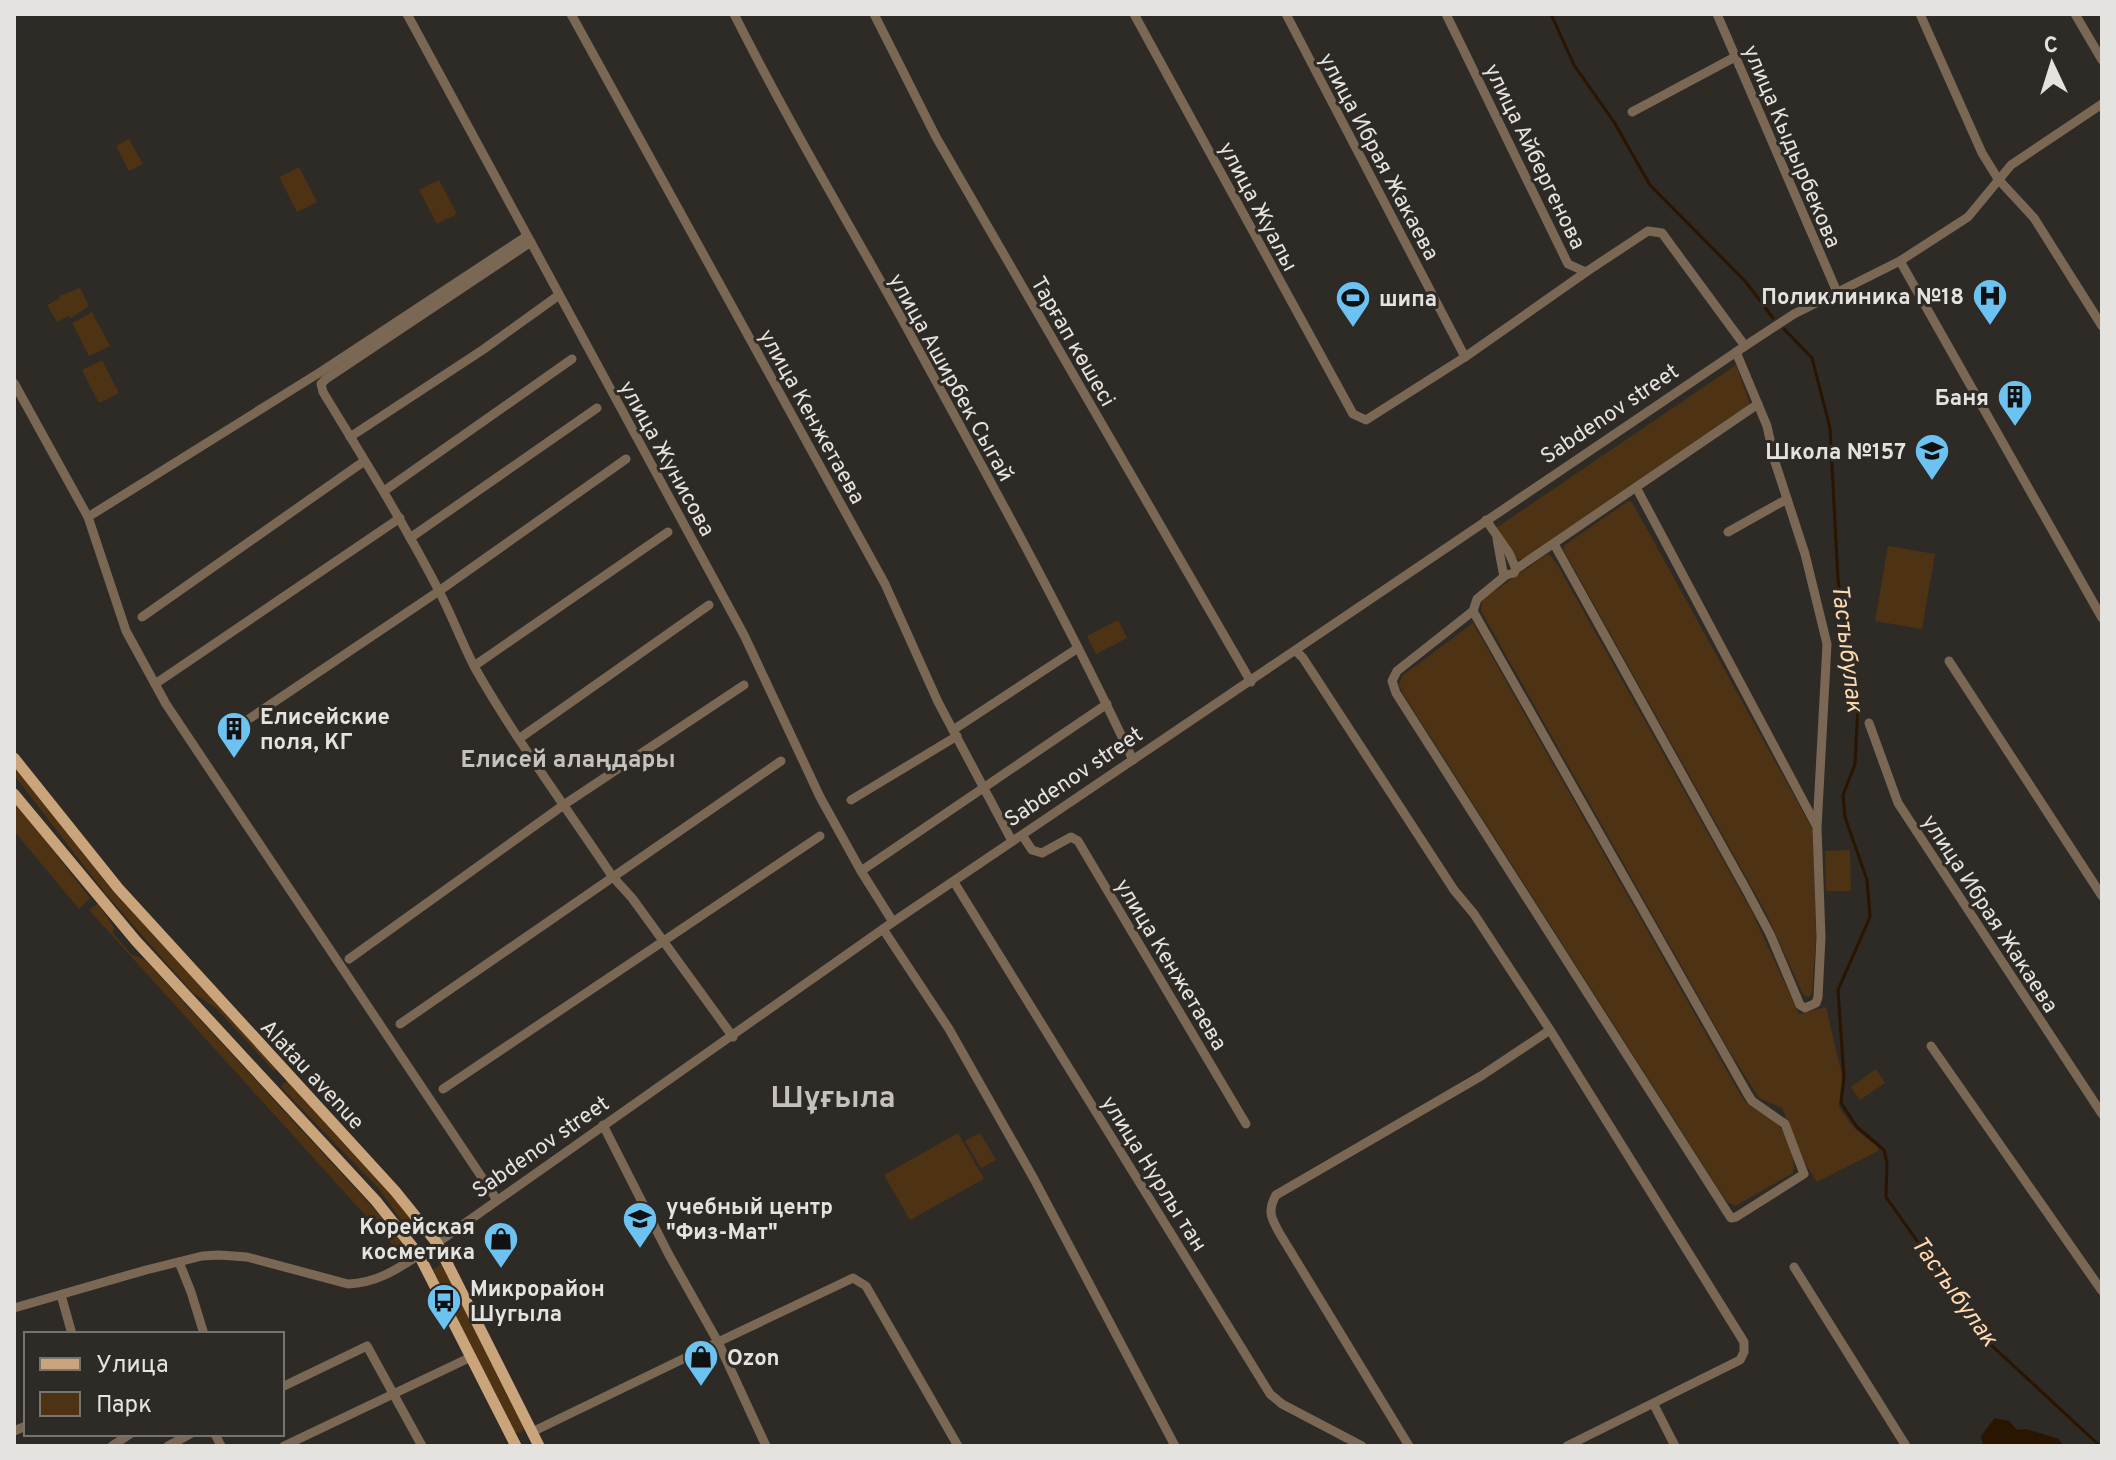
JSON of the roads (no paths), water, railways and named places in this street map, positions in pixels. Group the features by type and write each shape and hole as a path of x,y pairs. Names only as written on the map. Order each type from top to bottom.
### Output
{"main road":[{"name":"Alatau avenue","path":"14,758 118,888 395,1191 437,1243 539,1446"},
{"name":"Alatau avenue","path":"14,794 136,941 376,1201 419,1255 515,1444"},
{"path":"271,1088 286,1074"},
{"name":"Sabdenov street","path":"419,1255 437,1243"},
{"path":"515,1444 532,1432"}],"street":[{"name":"улица Жунисова","path":"407,14 744,635 800,759 861,871 893,922"},
{"name":"улица Кенжетаева","path":"571,14 885,584 955,733 1012,841"},
{"name":"улица Аширбек Сыгай","path":"734,14 780,105 903,321 1078,648 1133,760"},
{"name":"Тарғап көшесі","path":"874,14 936,137 1251,682"},
{"name":"улица Жуалы","path":"1134,14 1353,414 1366,420 1465,357"},
{"name":"улица Ибрая Жакаева","path":"1286,14 1465,357"},
{"name":"улица Айбергенова","path":"1446,14 1568,264 1586,272 1648,231 1662,233 1745,346"},
{"name":"улица Кыдырбекова","path":"1717,14 1837,292"},
{"path":"1920,14 1982,153 1998,179 2034,218 2102,326"},
{"path":"2075,14 2102,60"},
{"path":"1632,112 1735,57"},
{"name":"Sabdenov street","path":"437,1243 893,922 1736,352 1794,314 1900,261 1968,217 2011,165 2102,104"},
{"path":"529,239 321,384 323,392 400,518 474,666 612,876 632,898 733,1037"},
{"path":"88,517 529,239"},
{"path":"1900,261 2102,618"},
{"path":"1465,357 1586,272"},
{"path":"350,437 484,349 559,295"},
{"path":"1554,544 1770,934 1800,1005 1805,1008 1816,1003 1821,937 1817,828 1827,644 1805,554 1758,404 1736,352"},
{"path":"384,491 572,359"},
{"path":"14,383 88,517 126,631 155,684 497,1200"},
{"path":"1473,611 1747,1093 1752,1101 1785,1124 1804,1174 1736,1217 1729,1215 1396,693 1392,681 1397,671 1473,611 1477,599 1506,575 1514,573 1758,404"},
{"path":"410,538 597,408"},
{"path":"234,729 439,591 626,459"},
{"path":"142,617 363,462"},
{"path":"1637,489 1817,828"},
{"path":"1728,532 1787,499"},
{"path":"155,684 400,518"},
{"path":"1486,520 1516,569"},
{"path":"474,666 668,532"},
{"path":"1497,539 1506,575"},
{"path":"520,738 709,605"},
{"path":"851,800 1078,648"},
{"path":"1296,651 1550,1030 1744,1342 1740,1360 1567,1446"},
{"path":"1949,661 2102,896"},
{"path":"349,959 565,804 744,685"},
{"path":"861,871 1107,704"},
{"name":"улица Ибрая Жакаева","path":"1869,723 1898,803 2102,1114"},
{"path":"400,1024 781,761"},
{"name":"улица Кенжетаева","path":"1022,835 1032,850 1042,853 1071,837 1078,841 1246,1124"},
{"path":"443,1089 820,836"},
{"name":"улица Нурлы тан","path":"954,882 1270,1394 1282,1404 1362,1446"},
{"path":"883,929 949,1029 1034,1179 1175,1446"},
{"path":"1409,1446 1280,1234 1270,1216 1269,1207 1276,1195 1481,1076 1550,1030"},
{"path":"1931,1046 2102,1291"},
{"path":"603,1125 669,1255 718,1342 766,1446"},
{"name":"Sabdenov street","path":"14,1308 179,1262 219,1255 247,1257 326,1280 356,1284 381,1278 419,1255"},
{"path":"179,1262 203,1332"},
{"path":"1794,1267 1906,1446"},
{"path":"532,1432 850,1279 856,1279 866,1286 958,1446"},
{"path":"61,1295 71,1332"},
{"path":"284,1386 367,1346 422,1446"},
{"path":"284,1446 471,1357"},
{"path":"1654,1405 1675,1446"},
{"path":"168,1446 186,1436"}],"waterway":[{"name":"Тастыбулак","path":"1551,14 1574,65 1614,122 1650,185 1745,281 1773,318"},
{"name":"Тастыбулак","path":"1784,329 1812,358 1830,428 1838,580 1858,705 1855,764 1843,795 1845,817 1867,880 1870,917 1838,990 1844,1078 1841,1103 1857,1127 1884,1150 1887,1163 1886,1197 1989,1343 2100,1446"}],"place":[{"name":"Поликлиника №18","path":"1990,327"},
{"name":"шипа","path":"1353,329"},
{"name":"Баня","path":"2015,428"},
{"name":"Школа №157","path":"1932,482"},
{"name":"Елисейские поля, КГ","path":"234,760"},
{"name":"учебный центр \"Физ-Мат\"","path":"640,1250"},
{"name":"Корейская косметика","path":"501,1270"},
{"name":"Микрорайон Шугыла","path":"444,1332"},
{"name":"Ozon","path":"701,1388"}],"district":[{"name":"Елисей алаңдары","path":"568,759"},
{"name":"Шұғыла","path":"833,1097"}]}
